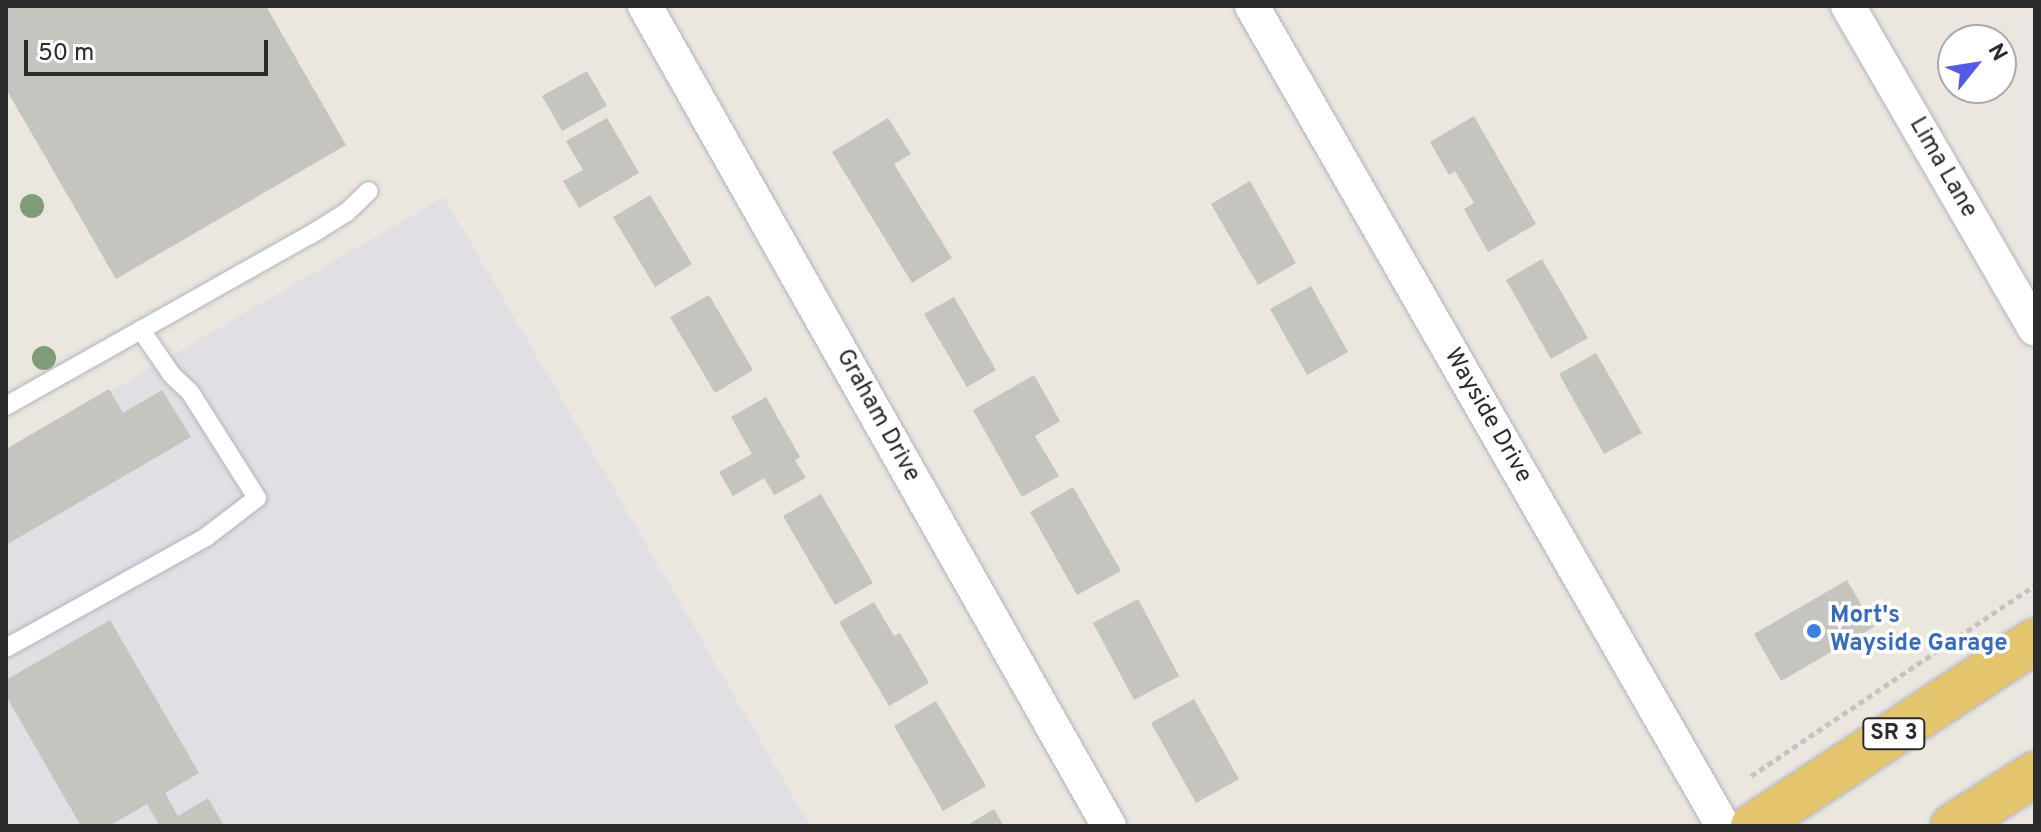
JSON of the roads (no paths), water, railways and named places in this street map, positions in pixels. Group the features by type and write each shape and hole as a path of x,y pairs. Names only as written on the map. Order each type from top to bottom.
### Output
{"highway":[{"name":"SR 3","path":"1753,826 2035,641"},
{"path":"1953,826 2035,774"}],"street":[{"name":"Graham Drive","path":"645,6 1109,826"},
{"name":"Wayside Drive","path":"1252,6 1723,826"},
{"name":"Lima Lane","path":"1848,6 2035,329"}],"lane":[{"path":"6,406 310,235 347,212 369,191"},
{"path":"6,648 206,537 257,498 190,392 172,375 141,330"}],"place":[{"name":"Mort's Wayside Garage","path":"1814,631"}]}
